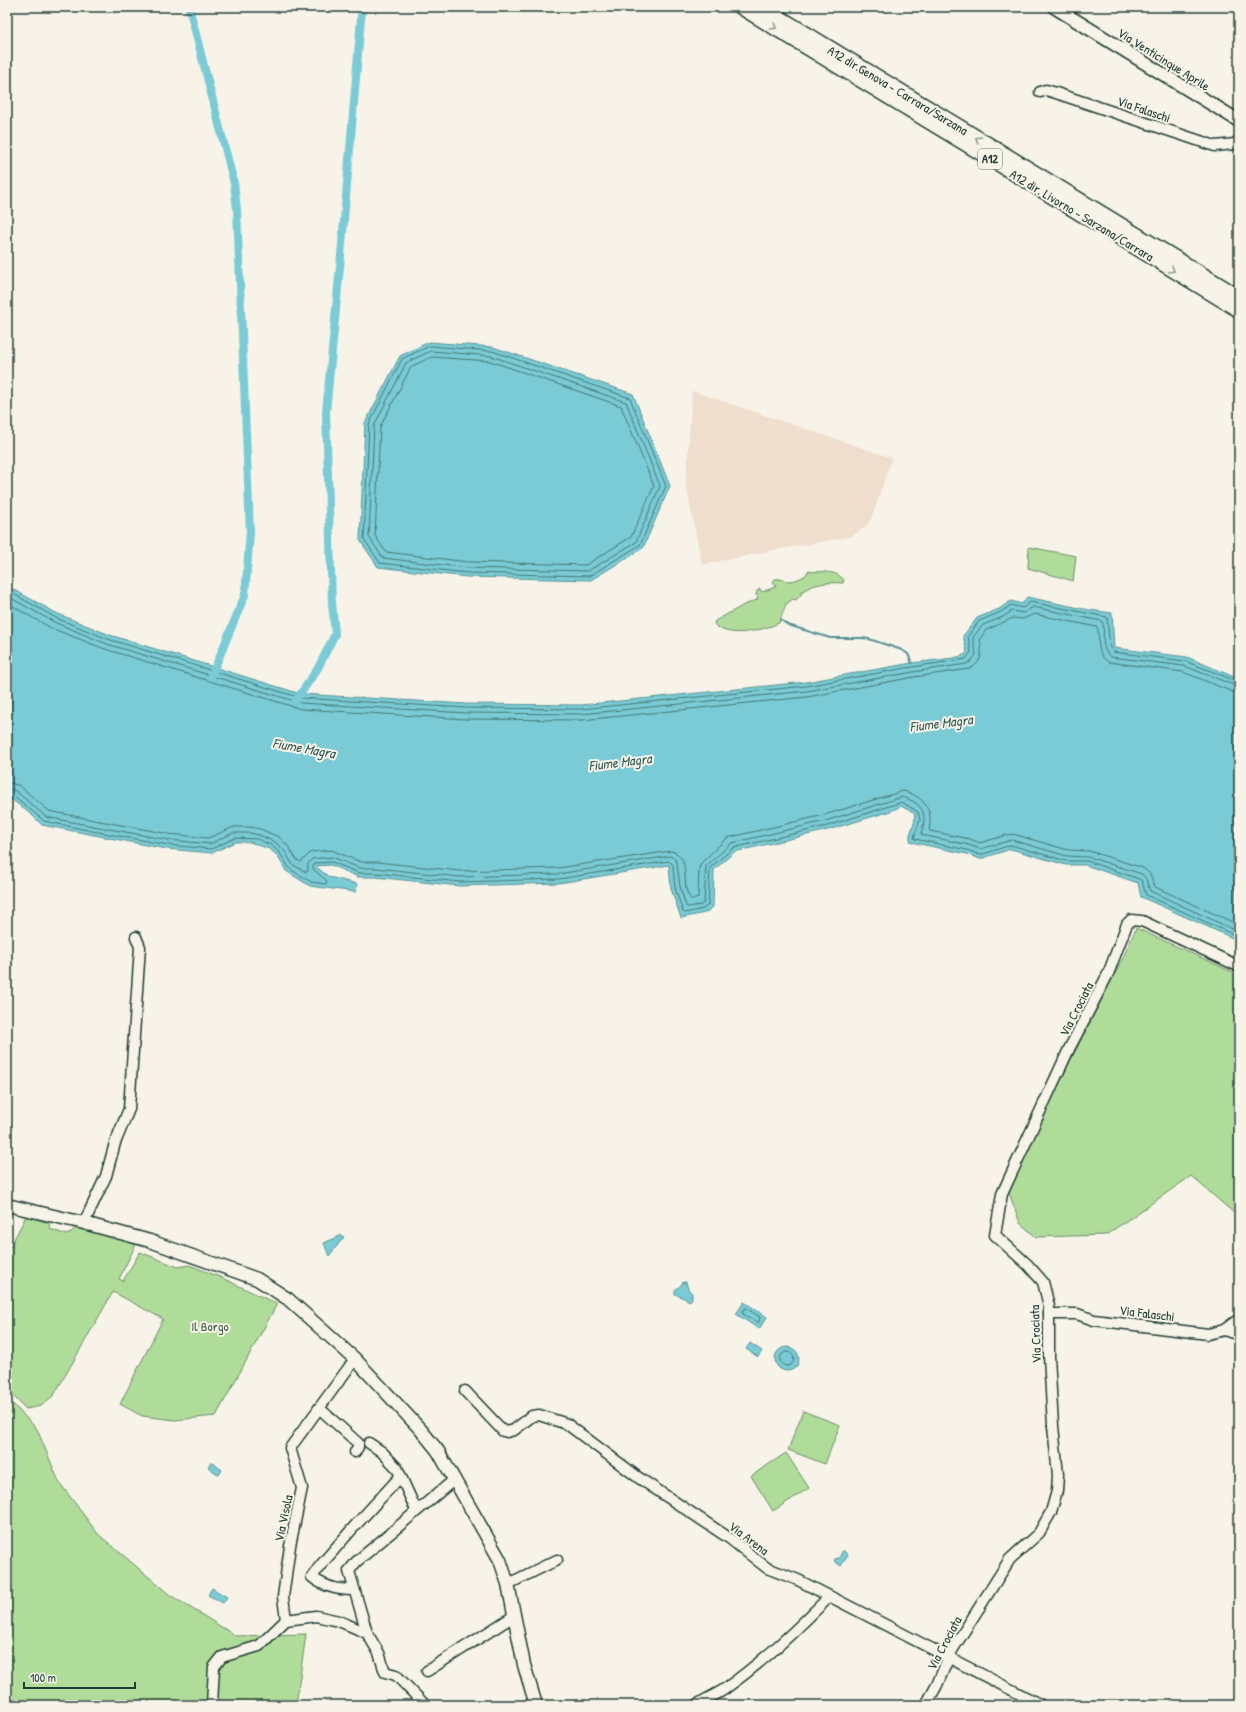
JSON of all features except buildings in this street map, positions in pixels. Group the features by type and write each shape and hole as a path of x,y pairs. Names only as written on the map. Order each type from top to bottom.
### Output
{"highway":[{"name":"A12 dir. Livorno - Sarzana/Carrara","path":"741,7 1239,310"},
{"name":"A12 dir.Genova - Carrara/Sarzana","path":"762,7 1239,298"}],"main road":[{"name":"Via Venticinque Aprile","path":"1054,7 1239,121"},
{"path":"7,1205 84,1223 150,1241 258,1279 288,1299 354,1359 430,1440 455,1479 500,1560 508,1584 524,1665 536,1705"}],"street":[{"name":"Via Falaschi","path":"1040,92 1046,90 1215,146 1235,144 1239,140"},
{"name":"Via Crociata","path":"926,1705 937,1685 948,1659 1010,1559 1039,1533 1051,1512 1057,1491 1058,1475 1053,1426 1049,1356 1049,1306 1043,1282 1028,1265 995,1235 1002,1194 1070,1049 1108,974 1127,924 1131,920 1142,921 1236,965"},
{"path":"84,1223 106,1176 115,1144 129,1109 140,947 136,937"},
{"name":"Via Falaschi","path":"1049,1314 1077,1314 1094,1320 1208,1334 1224,1330 1239,1319"},
{"path":"1224,1330 1239,1336"},
{"name":"Via Visola","path":"286,1620 284,1597 290,1546 302,1488 290,1448 354,1359"},
{"name":"Via Arena","path":"465,1391 503,1431 507,1432 514,1430 532,1416 539,1415 567,1424 639,1478 729,1538 767,1568 798,1580 948,1659 1041,1705"},
{"path":"319,1408 358,1443 358,1447 355,1452"},
{"path":"369,1443 382,1452 397,1468 416,1510"},
{"path":"353,1590 340,1590 320,1583 312,1577 353,1528 400,1477"},
{"path":"425,1705 396,1675 385,1672 379,1653 366,1633 349,1571 356,1562 416,1510 455,1479"},
{"path":"508,1584 557,1560"},
{"path":"697,1705 703,1700 725,1689 768,1654 829,1597"},
{"path":"212,1705 214,1667 222,1657 259,1646 286,1620 316,1616 338,1621 366,1633"},
{"path":"427,1671 514,1616"}],"shaded area":[{"path":"692,391 892,458 873,514 868,524 860,531 849,537 774,550 702,565 686,485"}],"green space":[{"path":"1029,547 1076,556 1073,581 1028,568"},
{"path":"808,571 836,574 844,580 843,583 816,585 801,592 801,595 796,600 793,599 786,604 779,623 772,626 755,631 737,633 720,629 714,624 715,621 744,605 757,600 757,591 760,589 762,592 775,587 776,585 773,582 775,579 787,581 793,580 806,575"},
{"path":"1136,928 1239,975 1239,1211 1235,1214 1191,1176 1106,1235 1036,1237 1020,1223 1009,1193 1047,1106 1123,958"},
{"name":"Il Borgo","path":"26,1216 49,1223 50,1229 67,1235 76,1228 137,1242 119,1279 123,1281 140,1252 178,1267 189,1265 220,1277 277,1304 216,1416 175,1420 142,1416 120,1404 163,1319 113,1292 54,1395 41,1406 26,1409 7,1390 7,1253"},
{"path":"7,1398 37,1429 59,1482 98,1534 170,1595 236,1636 306,1634 296,1705 7,1705"},
{"path":"803,1411 840,1425 825,1464 788,1450"},
{"path":"786,1453 809,1488 773,1511 751,1476"}],"water":[{"path":"429,342 493,347 633,394 670,486 643,548 591,580 467,577 378,567 360,540 365,423 400,356"},
{"name":"Fiume Magra","path":"7,586 58,614 110,635 301,694 466,704 581,705 806,682 912,663 954,658 964,655 967,652 963,636 977,618 999,609 1011,601 1022,604 1027,597 1089,610 1112,613 1114,648 1187,657 1239,679 1239,941 1141,897 1138,883 1085,865 1066,865 1011,849 980,859 967,854 911,842 910,835 915,821 914,813 901,806 891,811 828,830 734,852 714,870 713,907 705,913 681,918 671,889 669,865 559,883 460,886 375,877 358,877 331,865 315,866 329,877 357,884 356,892 310,886 286,871 277,855 269,849 250,842 235,842 212,853 167,849 42,825 32,815 7,796"},
{"path":"342,1235 344,1237 329,1256 324,1243"},
{"path":"683,1282 686,1282 688,1289 692,1293 692,1298 690,1301 675,1294 675,1290"},
{"path":"744,1302 767,1317 759,1329 736,1314"},
{"path":"750,1343 762,1351 758,1357 746,1349"},
{"path":"787,1347 795,1351 799,1359 795,1367 787,1371 779,1367 775,1359 779,1351"},
{"path":"211,1462 222,1470 219,1475 208,1467"},
{"path":"843,1550 848,1555 841,1566 834,1561 835,1559 839,1558"},
{"path":"212,1588 227,1597 223,1603 208,1595"}],"waterway":[{"path":"189,7 234,183 237,210 250,532 245,595 211,677"},
{"path":"295,702 318,668 335,634 332,603 326,412 362,7"},
{"path":"781,620 788,625 830,638 869,639 902,650 908,654 912,663"}]}
